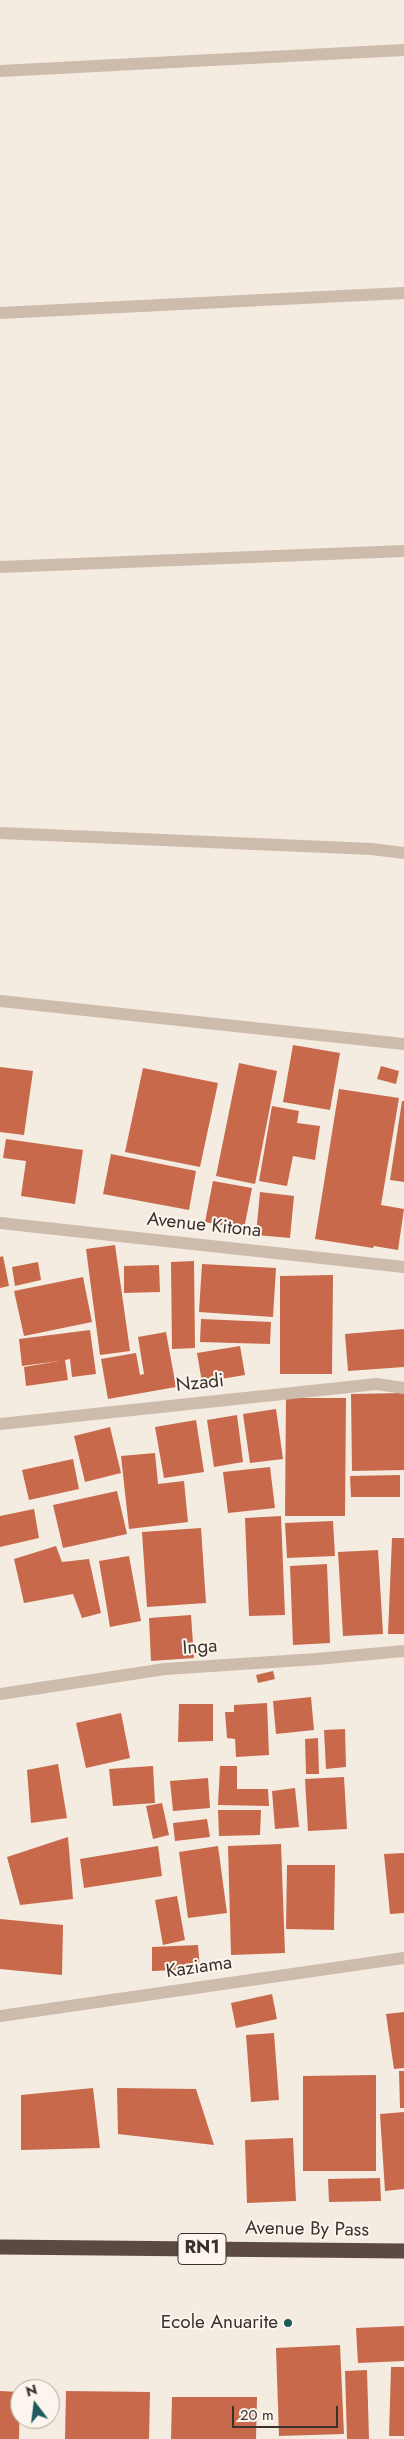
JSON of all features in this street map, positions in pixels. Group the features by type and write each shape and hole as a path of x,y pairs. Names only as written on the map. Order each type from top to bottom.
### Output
{"highway":[{"name":"Avenue By Pass","path":"0,2247 404,2251"}],"street":[{"path":"0,71 404,50"},
{"path":"0,313 404,293"},
{"path":"0,567 404,551"},
{"path":"0,833 362,849 404,853"},
{"path":"0,1001 404,1044"},
{"name":"Avenue Kitona","path":"0,1223 404,1267"},
{"name":"Nzadi","path":"0,1424 377,1384 404,1388"},
{"name":"Inga","path":"0,1694 165,1669 404,1651"},
{"name":"Kaziama","path":"0,2016 404,1958"}],"building":[{"path":"293,1045 340,1053 330,1110 283,1102"},
{"path":"239,1063 277,1071 255,1184 216,1176"},
{"path":"381,1066 399,1071 396,1084 377,1079"},
{"path":"0,1067 33,1071 24,1135 0,1132"},
{"path":"143,1068 218,1083 200,1167 125,1152"},
{"path":"339,1089 399,1098 381,1205 404,1209 398,1250 315,1239"},
{"path":"402,1101 404,1101 404,1182 390,1180"},
{"path":"272,1106 299,1111 297,1123 320,1126 315,1160 293,1156 287,1186 259,1181"},
{"path":"6,1139 83,1150 75,1204 21,1196 26,1161 3,1158"},
{"path":"111,1154 196,1171 189,1210 103,1194"},
{"path":"213,1181 252,1188 244,1229 205,1222"},
{"path":"260,1192 294,1196 290,1238 256,1235"},
{"path":"115,1245 130,1351 100,1355 86,1249"},
{"path":"3,1256 9,1286 0,1288 0,1257"},
{"path":"194,1261 195,1348 172,1349 171,1262"},
{"path":"38,1262 41,1280 15,1286 12,1267"},
{"path":"202,1264 276,1268 273,1317 199,1312"},
{"path":"159,1265 160,1292 124,1293 124,1266"},
{"path":"333,1275 332,1374 280,1374 280,1276"},
{"path":"83,1277 92,1322 24,1336 14,1291"},
{"path":"201,1319 271,1322 270,1344 200,1342"},
{"path":"404,1329 404,1367 348,1371 345,1334"},
{"path":"90,1330 96,1374 72,1377 70,1359 65,1360 68,1380 26,1386 24,1367 59,1361 22,1366 19,1339"},
{"path":"166,1332 176,1387 108,1399 101,1359 136,1353 140,1375 144,1374 138,1337"},
{"path":"240,1346 245,1375 202,1382 197,1353"},
{"path":"404,1393 404,1470 352,1471 351,1394"},
{"path":"286,1398 346,1398 345,1516 285,1516"},
{"path":"276,1409 283,1459 250,1463 243,1414"},
{"path":"237,1415 243,1462 214,1467 207,1420"},
{"path":"196,1420 204,1472 164,1478 155,1427"},
{"path":"110,1427 121,1473 85,1482 74,1436"},
{"path":"155,1453 158,1484 184,1481 188,1522 129,1529 121,1456"},
{"path":"73,1459 79,1489 29,1500 22,1470"},
{"path":"270,1467 275,1508 228,1513 223,1472"},
{"path":"400,1475 400,1497 351,1497 350,1476"},
{"path":"117,1491 127,1534 63,1548 53,1505"},
{"path":"34,1509 39,1538 0,1547 0,1516"},
{"path":"281,1516 285,1615 249,1616 245,1518"},
{"path":"333,1521 335,1556 287,1558 285,1523"},
{"path":"201,1528 206,1603 147,1607 142,1532"},
{"path":"392,1538 404,1538 404,1634 388,1634"},
{"path":"56,1546 62,1562 89,1559 101,1613 82,1618 73,1594 24,1603 14,1559"},
{"path":"378,1550 383,1634 343,1636 338,1552"},
{"path":"129,1556 141,1621 110,1627 99,1561"},
{"path":"327,1564 330,1643 293,1645 290,1566"},
{"path":"191,1615 194,1658 151,1661 149,1618"},
{"path":"273,1671 275,1679 258,1683 256,1675"},
{"path":"311,1697 314,1730 276,1734 273,1701"},
{"path":"267,1703 269,1755 236,1757 235,1739 227,1738 225,1712 234,1712 234,1705"},
{"path":"179,1704 213,1704 213,1741 178,1742"},
{"path":"121,1713 130,1758 86,1768 76,1723"},
{"path":"345,1729 346,1767 326,1769 324,1730"},
{"path":"318,1738 319,1774 306,1774 305,1739"},
{"path":"58,1764 67,1818 31,1823 27,1770"},
{"path":"153,1766 155,1803 113,1806 109,1769"},
{"path":"220,1766 237,1766 237,1789 268,1789 269,1806 218,1805"},
{"path":"344,1777 347,1829 308,1831 305,1779"},
{"path":"208,1778 210,1808 173,1811 170,1781"},
{"path":"295,1788 299,1827 275,1829 272,1791"},
{"path":"162,1803 169,1835 153,1839 146,1806"},
{"path":"218,1810 261,1810 260,1835 219,1836"},
{"path":"207,1819 210,1837 175,1841 173,1823"},
{"path":"68,1837 73,1899 20,1905 7,1857"},
{"path":"281,1844 285,1953 231,1955 228,1846"},
{"path":"158,1846 162,1876 84,1888 80,1859"},
{"path":"218,1846 227,1913 188,1918 179,1852"},
{"path":"404,1853 404,1913 390,1914 384,1854"},
{"path":"287,1865 335,1865 334,1930 286,1929"},
{"path":"177,1896 185,1940 163,1945 155,1900"},
{"path":"0,1919 63,1925 62,1975 0,1969"},
{"path":"198,1945 200,1969 152,1971 152,1947"},
{"path":"272,1994 277,2019 236,2028 231,2003"},
{"path":"404,2012 404,2068 394,2069 386,2014"},
{"path":"274,2033 279,2100 251,2102 246,2035"},
{"path":"399,2071 404,2071 404,2108 400,2108"},
{"path":"376,2075 376,2171 303,2171 303,2076"},
{"path":"93,2088 100,2148 21,2150 21,2095"},
{"path":"117,2088 196,2089 214,2145 118,2134"},
{"path":"404,2112 404,2189 385,2191 380,2114"},
{"path":"293,2138 296,2201 247,2203 245,2140"},
{"path":"380,2178 381,2201 329,2202 328,2179"},
{"path":"404,2326 404,2361 358,2363 356,2328"},
{"path":"340,2345 344,2434 279,2436 276,2348"},
{"path":"391,2367 404,2367 404,2436 389,2436"},
{"path":"367,2370 369,2439 347,2439 345,2371"},
{"path":"0,2391 10,2392 10,2429 19,2429 19,2439 0,2439"},
{"path":"66,2391 150,2392 149,2439 65,2439"},
{"path":"172,2397 257,2397 256,2439 171,2439"}],"place":[{"name":"Ecole Anuarite","path":"288,2323"}]}
